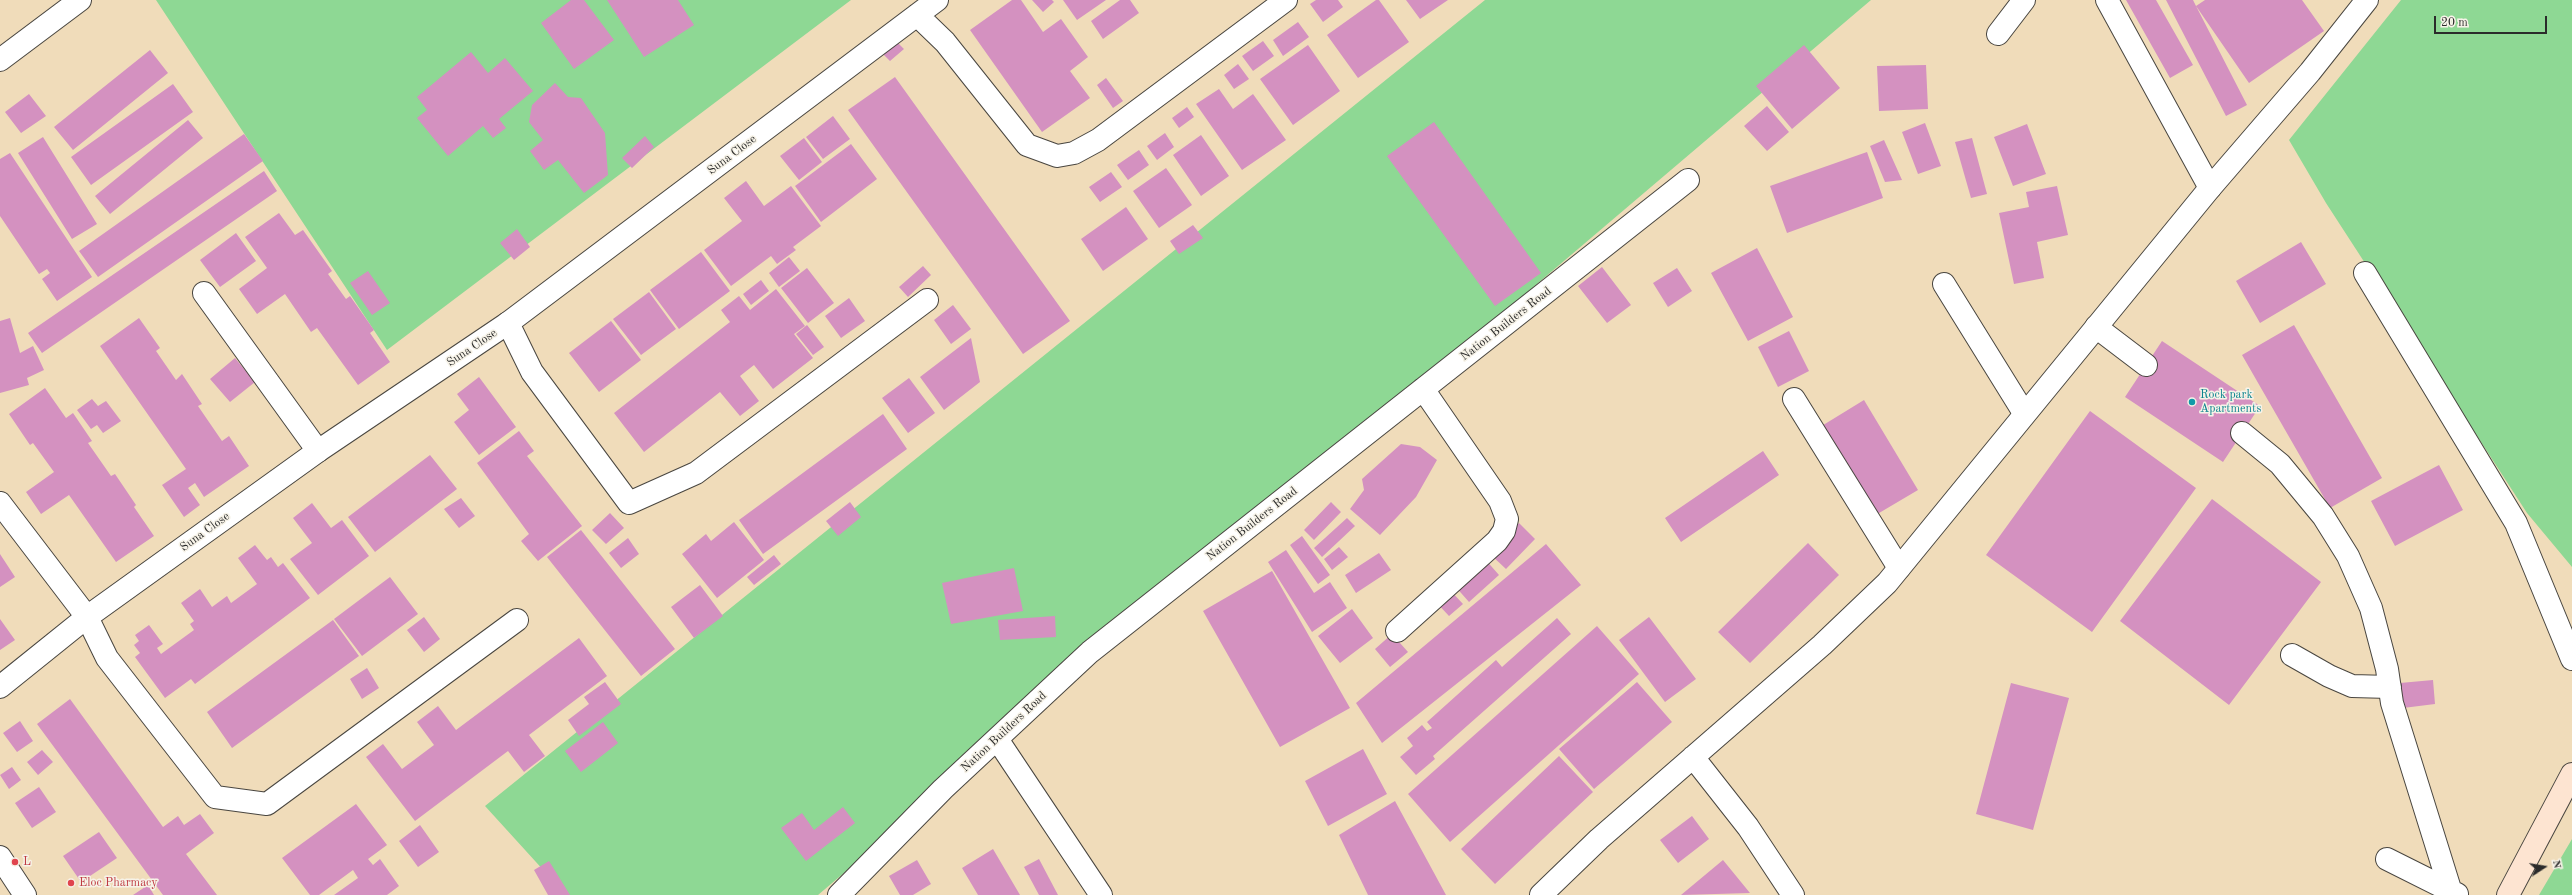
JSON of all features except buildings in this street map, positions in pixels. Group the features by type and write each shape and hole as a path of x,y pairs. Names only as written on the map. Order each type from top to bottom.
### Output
{"main road":[{"path":"2508,895 2572,774"}],"street":[{"path":"0,60 80,0"},
{"name":"Suna Close","path":"0,687 87,617 318,451 508,323 937,0"},
{"path":"917,15 945,42 1027,145 1057,156 1074,153 1098,140 1286,0"},
{"path":"1998,34 2024,0"},
{"path":"2107,0 2210,188"},
{"path":"1541,895 1599,839 1822,645 1887,583 2024,413 2210,188 2310,72 2367,0"},
{"name":"Nation Builders Road","path":"839,895 943,789 1090,652 1688,180"},
{"path":"2365,273 2516,523 2572,659"},
{"path":"1944,284 2024,413"},
{"path":"204,293 318,451"},
{"path":"508,323 532,372 629,503 696,473 927,300"},
{"path":"2096,326 2146,365"},
{"path":"1397,631 1497,541 1504,532 1507,519 1500,501 1423,389"},
{"path":"1794,399 1899,568"},
{"path":"2242,433 2280,464 2337,536 2371,608 2390,687 2392,703 2452,893"},
{"path":"0,503 87,617 107,658 215,797 267,804 517,620"},
{"path":"2292,656 2329,676 2352,686 2390,687"},
{"path":"997,739 1101,895"},
{"path":"1692,757 1748,827 1793,895"},
{"path":"0,857 25,895"},
{"path":"2387,859 2452,893"}],"green space":[{"path":"156,0 851,0 387,350"},
{"path":"1485,0 1871,0 818,895 566,895 485,806"},
{"path":"2401,0 2572,0 2572,567 2527,513 2326,203 2289,140"},
{"path":"2572,839 2572,895 2539,895"}],"place":[{"name":"Rock park Apartments","path":"2192,402"},
{"name":"L","path":"15,862"},
{"name":"Eloc Pharmacy","path":"71,883"}]}
